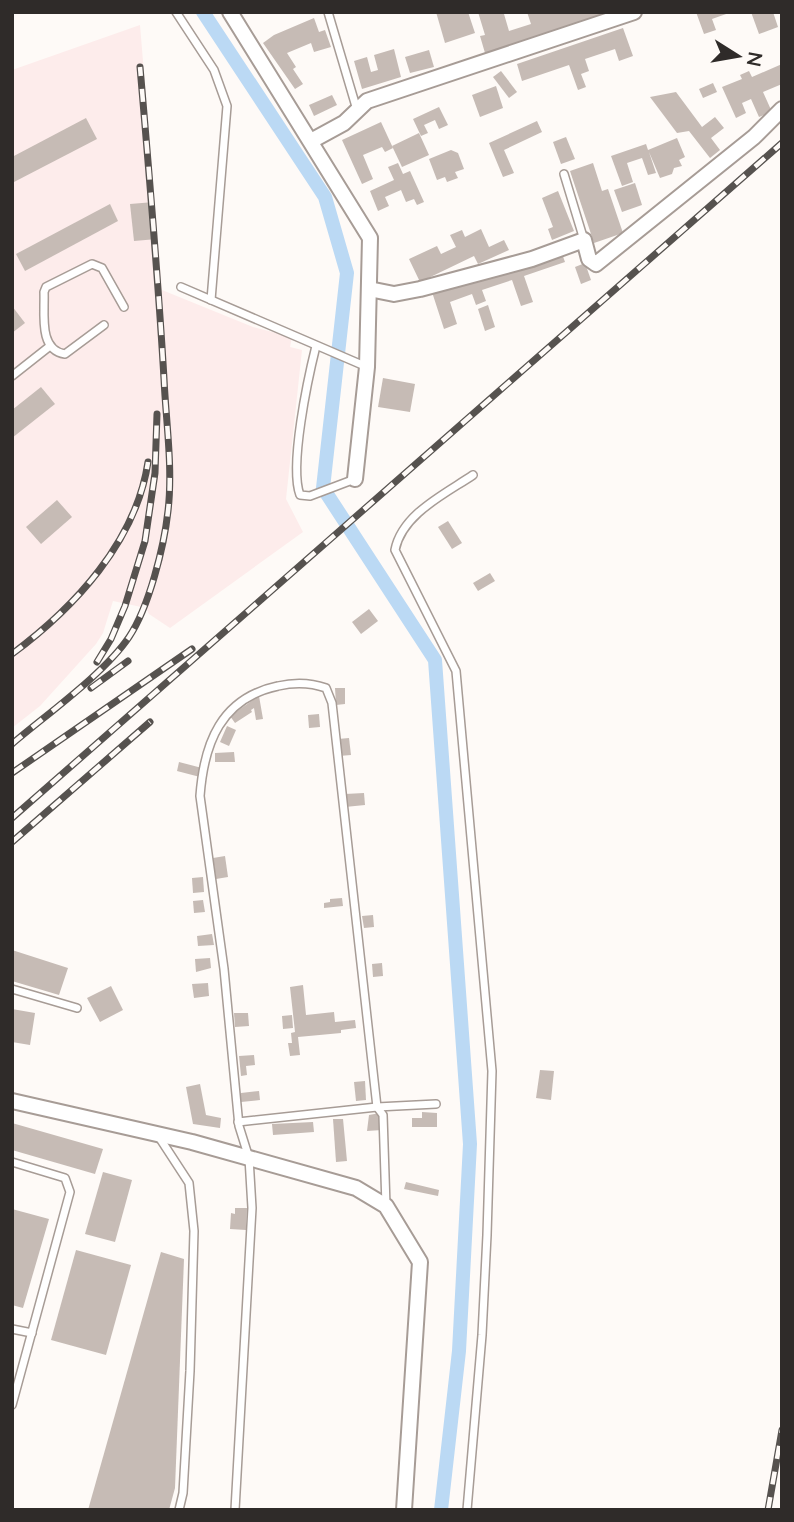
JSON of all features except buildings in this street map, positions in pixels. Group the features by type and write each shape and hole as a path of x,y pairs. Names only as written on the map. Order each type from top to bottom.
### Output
{"street":[{"path":"230,12 370,237 367,367 354,480"},
{"path":"311,141 344,123 367,101 634,12"},
{"path":"369,289 394,294 419,289 531,259 584,240 589,259 596,264 754,137 782,109"},
{"path":"12,1101 157,1133 356,1188 386,1206 420,1262 404,1510"}],"lane":[{"path":"176,12 214,70 227,106 211,300"},
{"path":"328,12 357,110"},
{"path":"564,174 584,240"},
{"path":"104,325 65,354 58,352 50,346 45,335 44,292 47,287 92,264 102,268 124,307"},
{"path":"181,287 367,367"},
{"path":"12,376 50,346"},
{"path":"316,346 306,390 298,488 300,495 310,496 354,480"},
{"path":"467,1510 487,1235 492,1072 456,671 395,550 397,540 419,512 473,475"},
{"path":"235,1510 252,1208 249,1158 239,1122 224,969 200,796 202,768 211,741 224,716 243,699 263,689 286,684 309,682 326,688 332,703 377,1107 383,1115 386,1206"},
{"path":"12,989 77,1008"},
{"path":"239,1122 377,1107 436,1104"},
{"path":"157,1133 189,1183 194,1231 190,1371 183,1493 179,1510"},
{"path":"12,1162 65,1178 70,1192 12,1405"},
{"path":"12,1329 32,1333"}],"shaded area":[{"path":"140,25 162,290 253,327 292,337 290,347 302,350 286,499 303,532 170,628 149,614 146,608 113,601 103,633 96,644 40,706 12,728 12,70"}],"waterway":[{"path":"203,12 325,197 347,273 323,488 435,660 470,1144 459,1351 441,1510"}],"railway":[{"path":"12,744 90,679 129,637 143,610 163,542 168,511 169,462 140,67"},
{"path":"12,818 782,143"},
{"path":"97,662 111,639 125,606 145,541 155,473 157,414"},
{"path":"12,654 58,616 99,571 130,519 148,462"},
{"path":"12,773 192,649"},
{"path":"91,688 128,661"},
{"path":"12,842 150,722"},
{"path":"768,1510 782,1430"}]}
